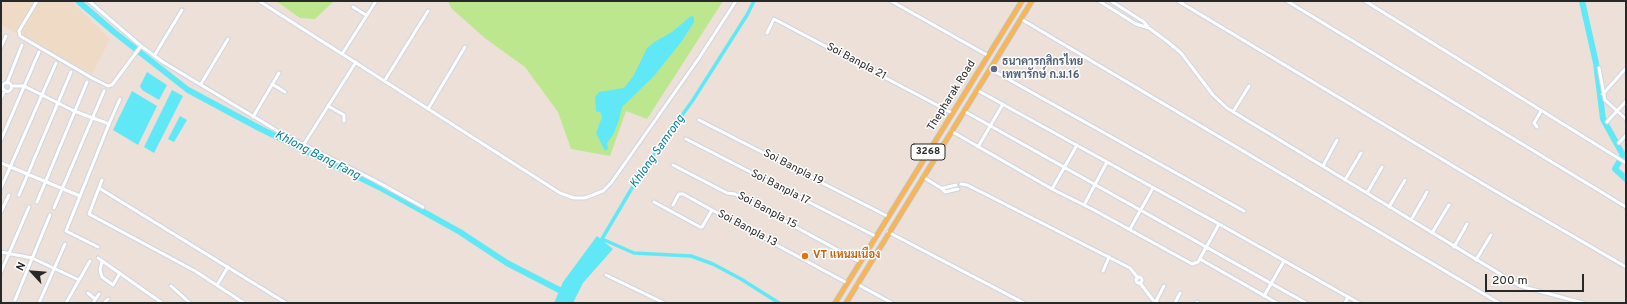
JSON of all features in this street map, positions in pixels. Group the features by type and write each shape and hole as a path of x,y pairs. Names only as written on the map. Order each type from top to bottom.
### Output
{"main road":[{"name":"Thepharak Road","path":"835,303 887,216 1022,1"},
{"name":"Thepharak Road","path":"846,303 888,232 1032,1"}],"street":[{"path":"37,1 18,34 108,86 112,85 142,46"},
{"path":"90,1 154,56 253,117 423,207"},
{"path":"259,1 560,193 574,198 593,196 611,183 699,58 736,1"},
{"path":"342,54 376,1"},
{"path":"891,1 987,55"},
{"path":"1099,1 1136,24 1149,28"},
{"path":"1111,1 1144,22 1149,28 1181,53 1220,103 1233,112 1520,286 1583,303"},
{"path":"1178,1 1485,185 1626,267"},
{"path":"1287,1 1626,207"},
{"path":"1365,1 1626,163"},
{"path":"354,8 366,15"},
{"path":"154,56 182,10"},
{"path":"385,80 428,11"},
{"name":"Soi Banpla 21","path":"767,33 774,19 952,113"},
{"path":"1021,19 1499,303"},
{"path":"1,47 6,36"},
{"path":"201,84 228,39"},
{"path":"5,90 2,85 7,83 22,45"},
{"path":"428,109 466,47"},
{"path":"1,140 39,52"},
{"path":"304,144 356,62"},
{"path":"1,188 56,63"},
{"path":"1599,68 1603,94 1607,103 1626,119"},
{"path":"1603,94 1626,68"},
{"path":"990,70 1244,211"},
{"path":"19,196 71,72"},
{"path":"253,117 279,73"},
{"path":"37,202 88,82"},
{"path":"7,83 12,86 24,86 58,104 109,124"},
{"path":"272,84 286,92"},
{"path":"5,90 10,90 12,86"},
{"path":"1233,112 1249,86"},
{"path":"1,98 5,90"},
{"path":"977,90 1359,303"},
{"path":"54,208 104,91"},
{"path":"98,247 66,231 120,99"},
{"path":"1607,122 1626,100"},
{"path":"978,147 1003,104"},
{"path":"328,106 344,115 344,121"},
{"path":"964,111 1306,303"},
{"path":"1536,127 1534,123 1540,111"},
{"name":"Soi Banpla 19","path":"699,120 887,216"},
{"path":"951,131 1052,189 1130,229 1192,264 1200,260 1219,224"},
{"path":"1619,143 1626,135"},
{"name":"Soi Banpla 17","path":"686,139 875,236"},
{"path":"1323,166 1337,140"},
{"path":"1052,189 1077,145"},
{"path":"1345,180 1361,153"},
{"path":"1084,205 1107,162"},
{"path":"1,163 80,196"},
{"name":"Soi Banpla 15","path":"673,165 727,193 735,194 860,262"},
{"path":"1367,193 1382,167"},
{"path":"922,177 945,192 957,187"},
{"path":"102,180 89,214 179,262 217,284 244,303"},
{"path":"1389,207 1404,180"},
{"path":"962,186 967,186 1130,268 1138,278 1141,278 1142,281 1140,283 1156,303 1164,286"},
{"path":"99,188 286,303"},
{"path":"1130,229 1153,188"},
{"path":"1411,220 1427,192"},
{"path":"1,212 8,194"},
{"path":"672,205 679,194 683,194 712,210"},
{"name":"Soi Banpla 13","path":"654,202 701,227 712,210 847,283"},
{"path":"1,272 29,206"},
{"path":"1432,233 1449,206"},
{"path":"15,300 50,215"},
{"path":"1454,247 1467,224"},
{"path":"888,232 1024,303"},
{"path":"1476,260 1491,235"},
{"path":"39,303 64,244"},
{"path":"1,252 32,258 79,280"},
{"path":"1102,271 1109,257"},
{"path":"98,258 162,303"},
{"path":"1200,260 1278,303"},
{"path":"66,303 90,261"},
{"path":"102,261 100,270 102,277 113,285 120,274"},
{"path":"1264,296 1284,261"},
{"path":"217,284 228,267"},
{"path":"606,275 664,303"},
{"path":"857,284 892,303"},
{"path":"171,286 190,303"},
{"path":"88,293 95,299"},
{"path":"1175,303 1180,293"},
{"path":"93,303 99,294"},
{"path":"1345,303 1348,297"},
{"path":"104,303 108,299"},
{"path":"181,303 184,299"}],"shaded area":[{"path":"4,1 71,1 110,39 92,74 1,25 1,6"}],"green space":[{"path":"276,1 334,1 315,19 300,18"},
{"path":"448,1 723,1 647,119 626,111 610,156 571,149 558,112 525,67 486,39 451,8"}],"water":[{"path":"691,16 694,17 694,22 682,41 654,76 622,107 613,135 607,143 608,149 605,151 596,133 602,117 601,113 596,111 595,97 599,92 624,88 634,75 647,48 672,32"},
{"path":"147,72 167,85 159,100 142,90 140,86"},
{"path":"172,90 183,96 154,153 144,147"},
{"path":"132,91 157,106 138,145 113,130"},
{"path":"180,116 187,120 174,142 168,139"},
{"path":"597,236 613,249 583,283 573,303 554,303 563,282"}],"waterway":[{"name":"Khlong Bang Fang","path":"78,1 114,32 188,90 259,128 379,187 460,232 507,263 567,294"},
{"name":"Khlong Samrong","path":"599,244 642,171 693,100 747,15 754,1"},
{"path":"1582,1 1596,63 1603,119 1623,155 1615,169 1626,179"},
{"path":"602,239 634,253 691,256 713,264 741,279 779,303"}],"place":[{"name":"ธนาคารกสิกรไทย เทพารักษ์ ก.ม.16","path":"994,69"},
{"name":"VT แหนมเนือง","path":"805,256"}]}
